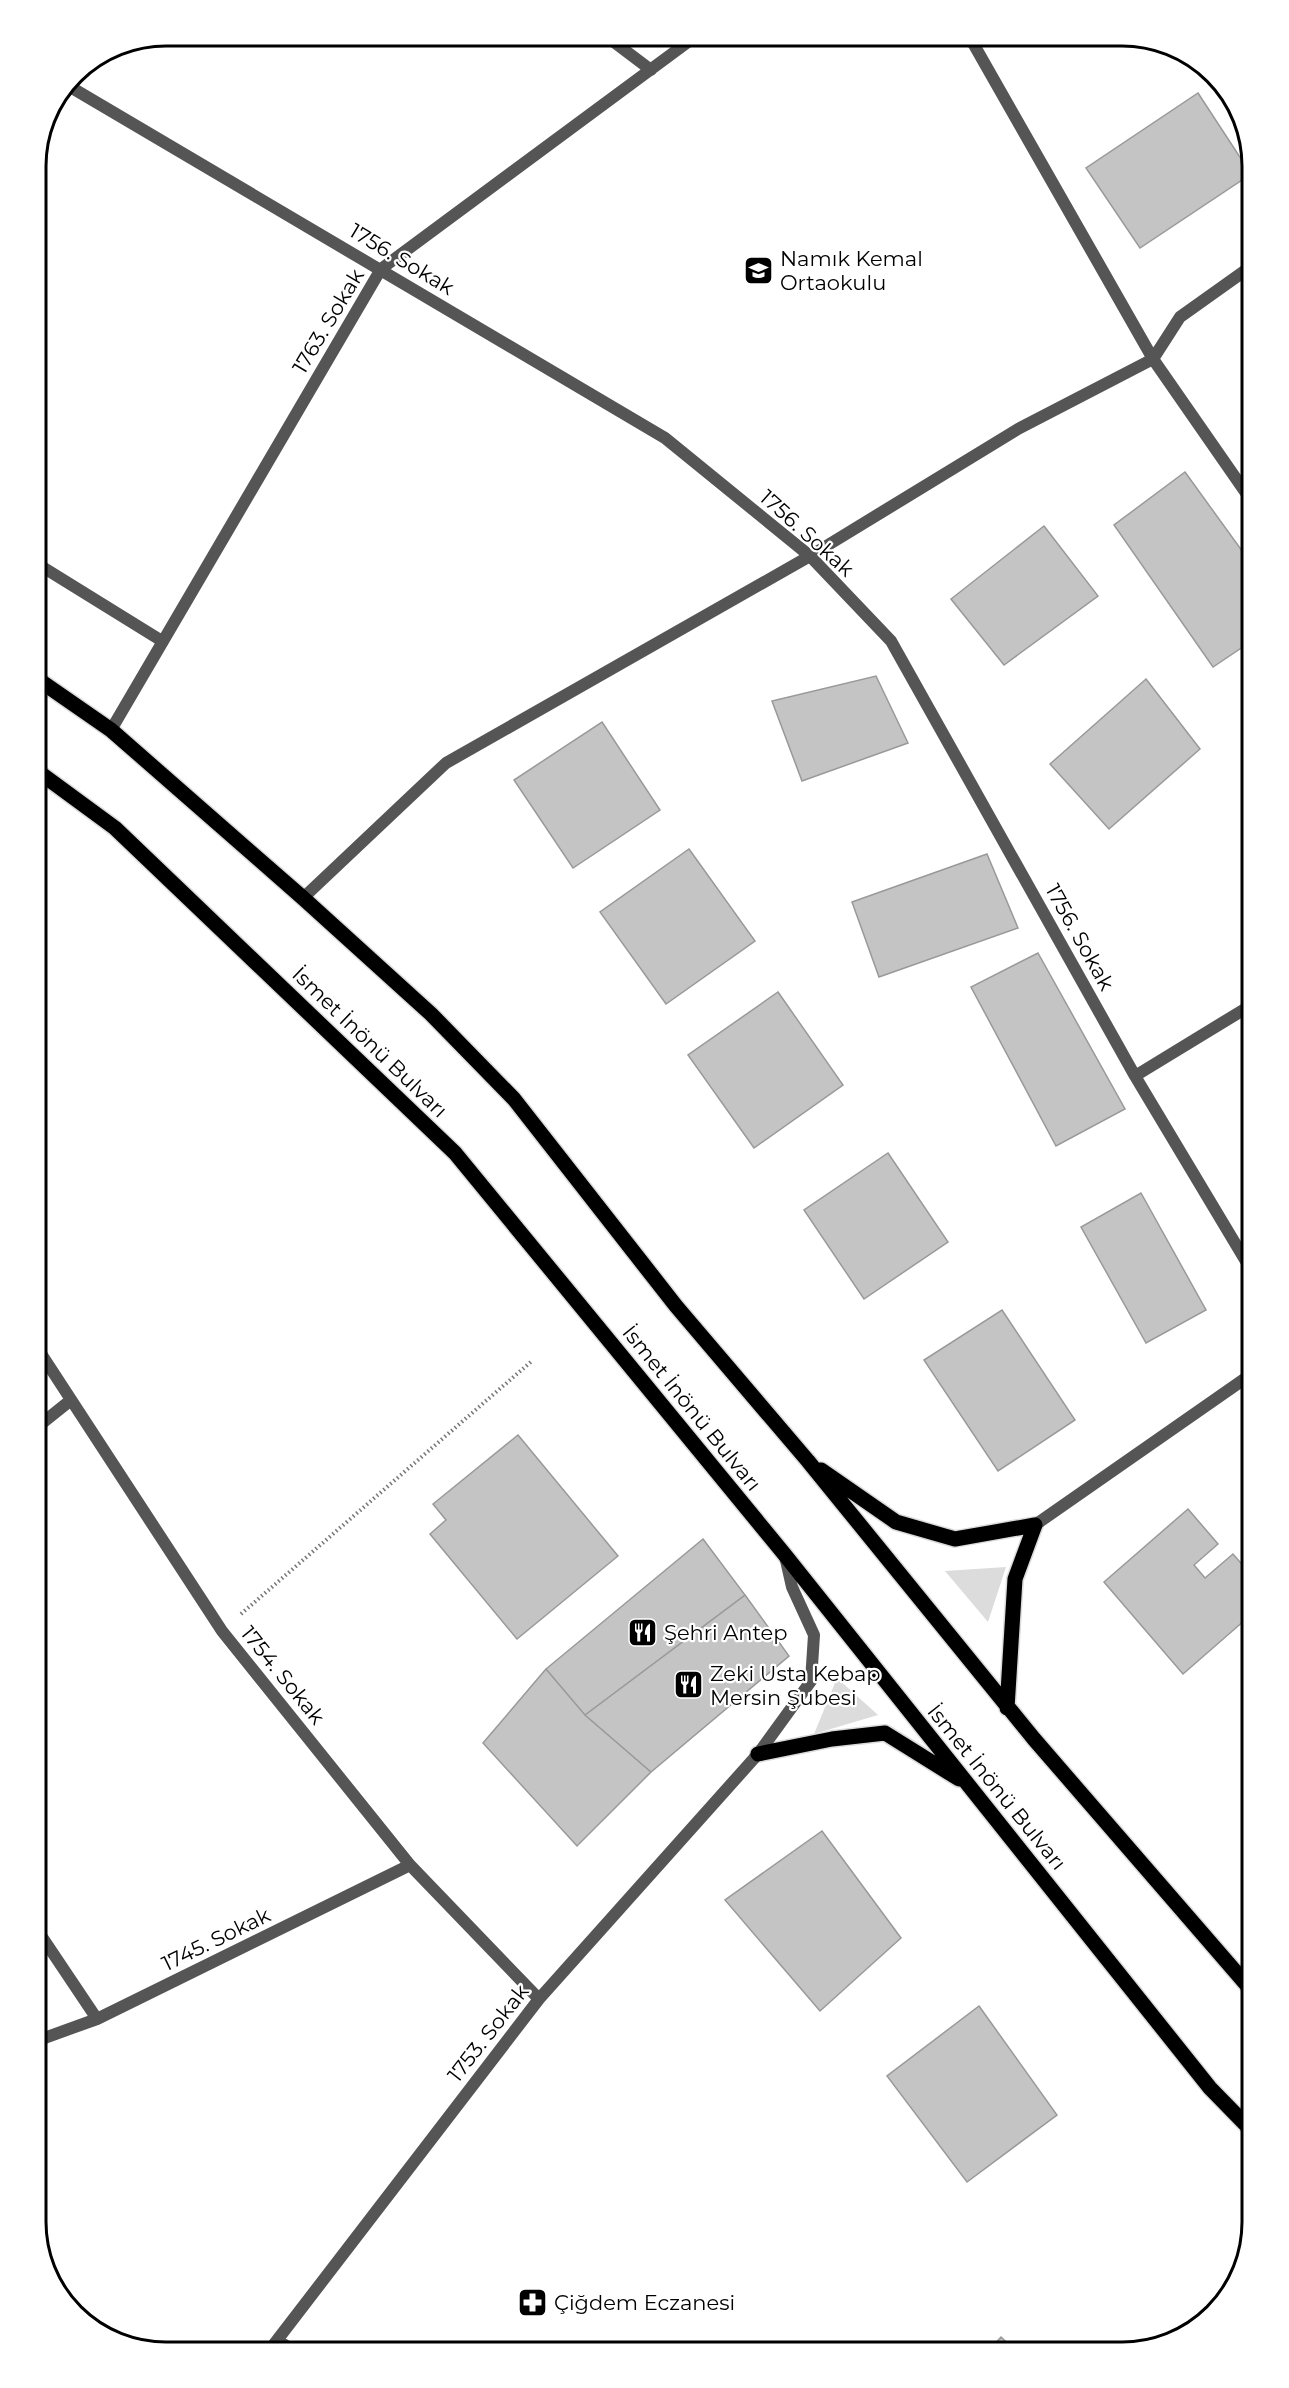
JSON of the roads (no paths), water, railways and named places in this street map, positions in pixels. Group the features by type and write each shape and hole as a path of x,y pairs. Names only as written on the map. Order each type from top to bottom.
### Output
{"main road":[{"path":"47,685 111,730 303,898 431,1014 514,1099 676,1306 808,1461 1007,1708 1242,1979"},
{"name":"İsmet İnönü Bulvarı","path":"47,778 115,828 455,1153 785,1555 1210,2088 1242,2121"},
{"path":"808,1461 896,1522 955,1539 1035,1525"},
{"path":"1007,1708 1015,1579 1035,1525"},
{"path":"758,1754 832,1739 885,1733 969,1785"}],"street":[{"path":"621,47 651,70"},
{"name":"1763. Sokak","path":"111,730 381,269 681,47"},
{"path":"975,47 1153,359 1242,487"},
{"name":"1756. Sokak","path":"74,89 665,438 810,556 891,641 1135,1076 1242,1255"},
{"path":"303,898 446,763 810,556 1018,429 1153,359 1180,317 1242,273"},
{"path":"47,570 162,641"},
{"path":"1135,1076 1242,1011"},
{"name":"1754. Sokak","path":"46,1363 222,1631 410,1865 539,1999"},
{"path":"1035,1525 1242,1381"},
{"path":"46,1419 70,1400"},
{"name":"1753. Sokak","path":"277,2340 539,1999 758,1754 811,1681 814,1635 792,1587 785,1555"},
{"name":"1745. Sokak","path":"46,2037 96,2019 410,1865"},
{"path":"46,1943 96,2019"}],"place":[{"name":"Namık Kemal Ortaokulu","path":"759,270"},
{"name":"Şehri Antep","path":"643,1632"},
{"name":"Zeki Usta Kebap Mersin Şubesi","path":"689,1685"},
{"name":"Çiğdem Eczanesi","path":"533,2302"}]}
